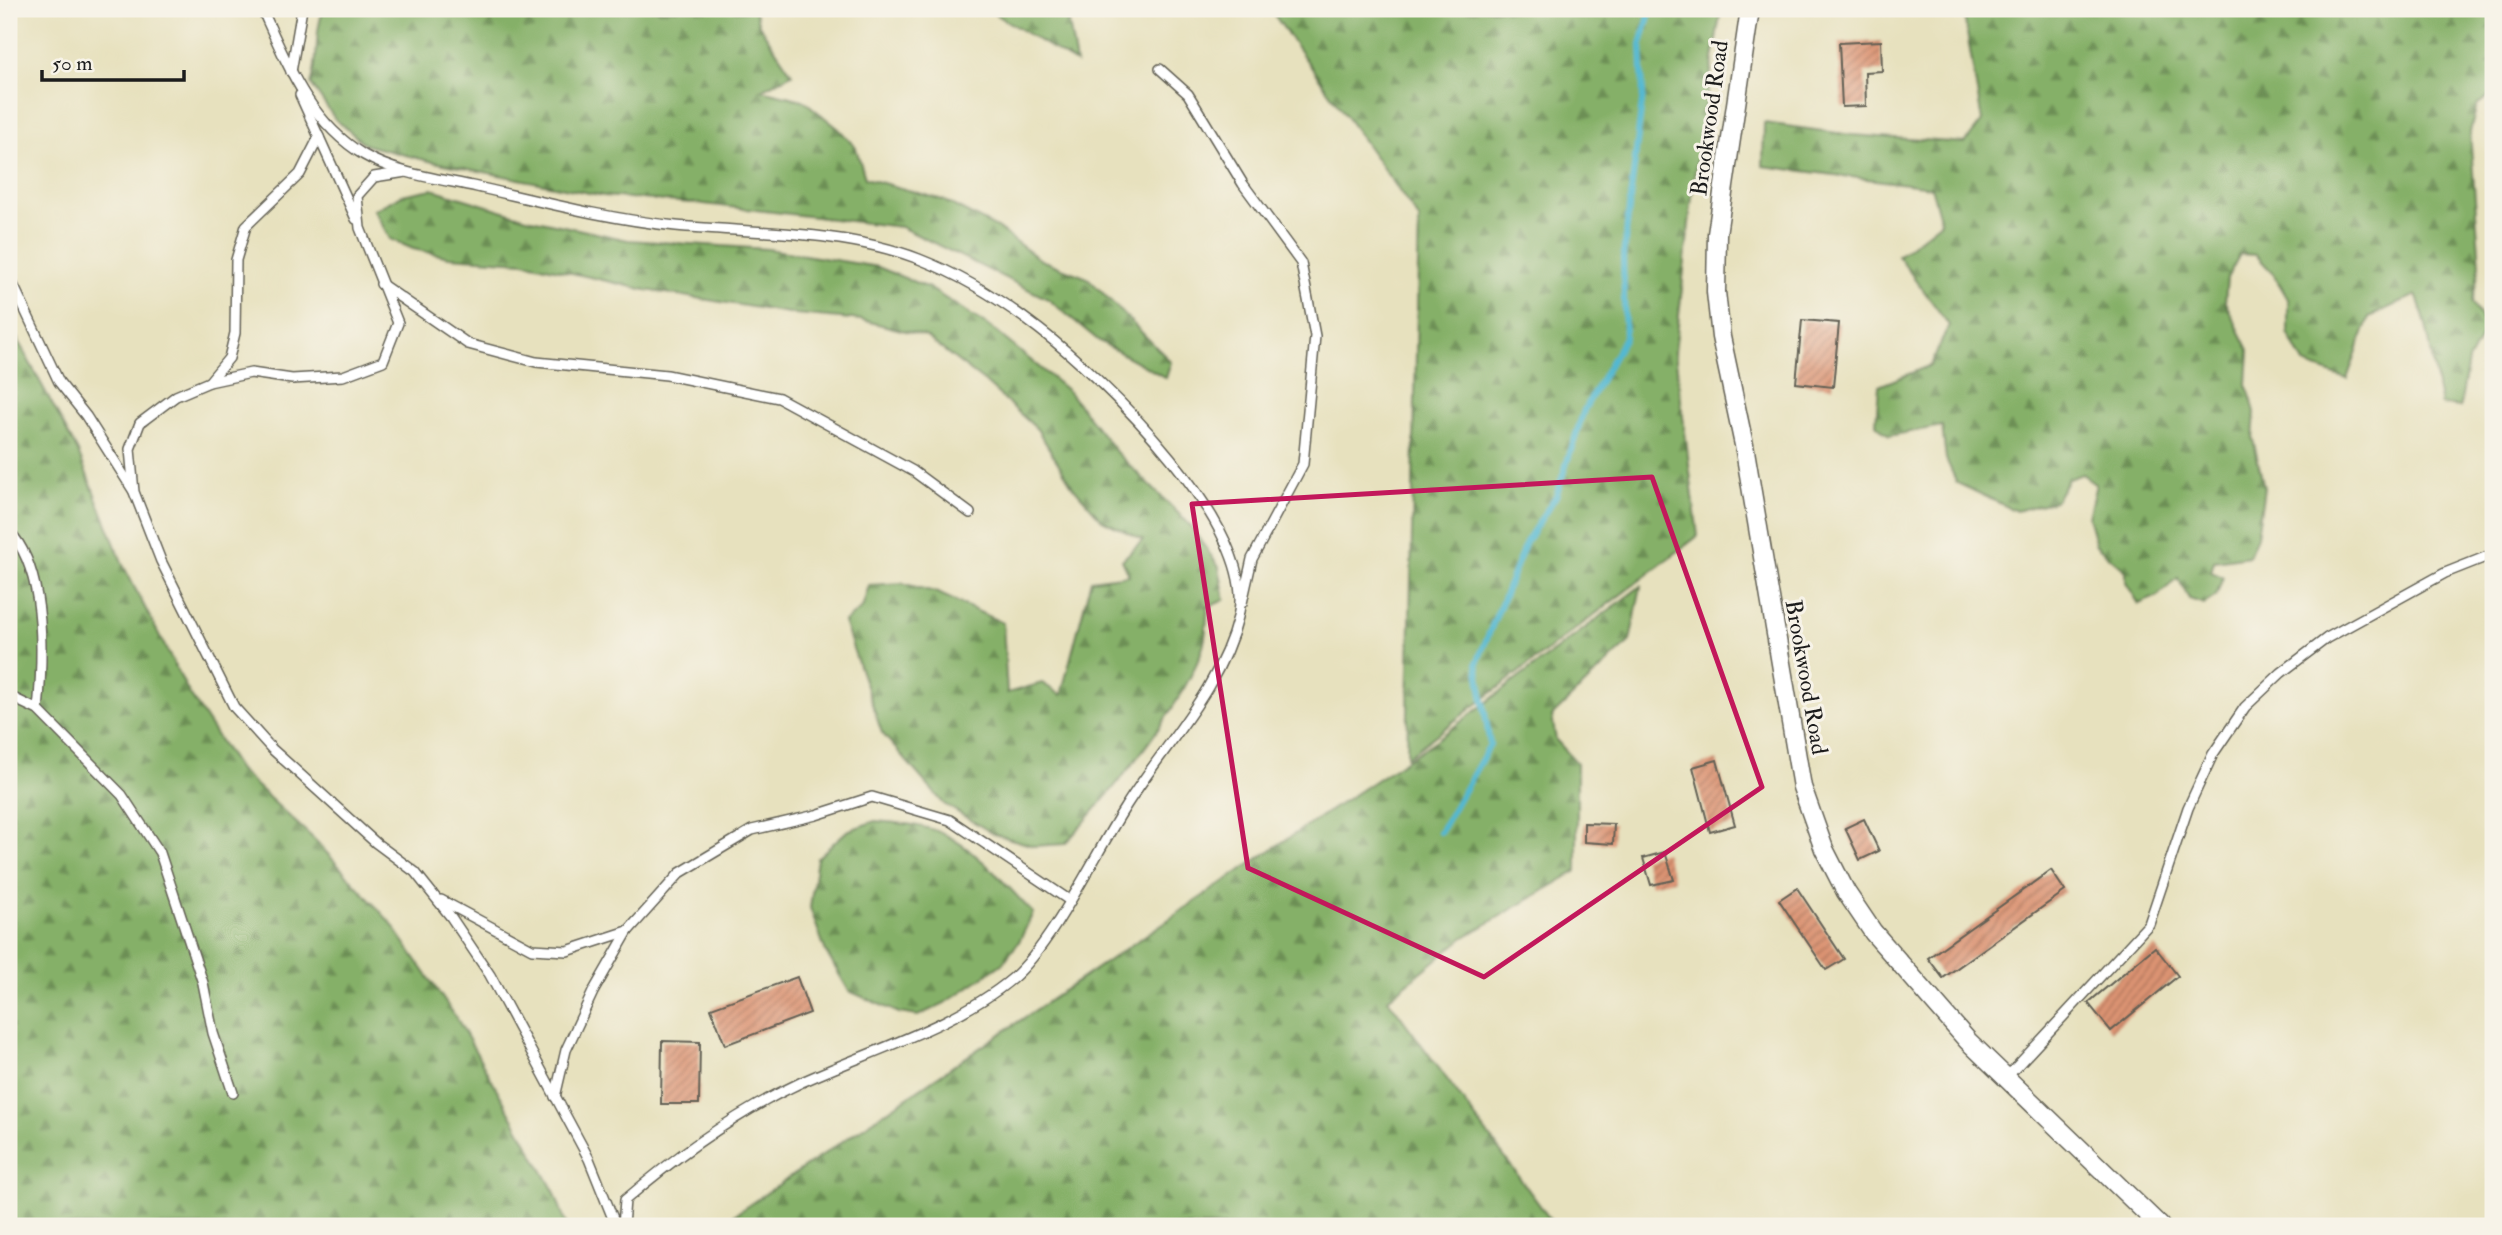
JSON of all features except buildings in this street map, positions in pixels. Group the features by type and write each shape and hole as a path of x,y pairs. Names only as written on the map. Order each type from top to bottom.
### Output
{"street":[{"name":"Brookwood Road","path":"1750,9 1717,234 1716,292 1720,337 1744,445 1802,787 1824,849 1846,892 1873,932 1968,1041 2160,1226"}],"lane":[{"path":"134,492 130,449 140,423 176,396 209,382 251,373 292,379 342,376 383,361 398,323 360,228 262,9"},
{"path":"302,9 290,74 326,125 366,156 408,171 574,212 673,226 855,242 919,259 976,289 1036,327 1075,359 1153,437 1197,495 1233,556 1240,611"},
{"path":"623,1226 625,1200 686,1148 797,1085 966,1008 1014,977 1048,935 1141,781 1220,668 1240,611 1252,559 1303,464 1315,336 1301,262 1242,184 1188,94 1160,69"},
{"path":"209,382 229,358 235,333 236,260 246,226 300,174 319,137"},
{"path":"360,228 357,196 374,177 408,171"},
{"path":"9,276 59,382 86,416 134,492 161,561 234,706 272,748 376,843 415,872 433,895 490,975 589,1158 616,1226"},
{"path":"380,282 468,344 536,362 667,375 779,398 914,471 970,513"},
{"path":"9,531 30,569 39,609 41,651 38,710"},
{"path":"2006,1078 2149,923 2188,808 2213,754 2245,707 2281,673 2327,638 2445,573 2493,554"},
{"path":"9,696 38,710 122,795 160,852 203,983 213,1033 233,1093"},
{"path":"555,1097 566,1050 593,992 628,931 680,873 752,830 872,797 950,820 1069,900"},
{"path":"433,895 532,949 567,951 628,931"}],"highlighted area":[{"path":"1652,477 1762,787 1484,977 1248,868 1192,504"}],"green space":[{"path":"324,9 754,9 759,25 792,74 761,90 803,100 839,129 856,148 865,178 943,200 997,228 1041,260 1088,278 1171,362 1166,378 1099,341 1048,299 901,227 704,204 604,196 429,161 366,145 335,119 311,84"},
{"path":"987,9 1078,9 1069,23 1076,63"},
{"path":"1270,9 1721,9 1694,178 1675,352 1698,536 1407,757 1419,219"},
{"path":"1963,9 2493,9 2493,93 2477,105 2470,132 2480,265 2472,302 2486,328 2468,361 2460,407 2441,405 2428,335 2416,295 2369,317 2347,379 2304,364 2288,333 2288,299 2272,272 2256,255 2240,254 2227,278 2225,302 2249,350 2247,384 2255,412 2253,439 2264,488 2257,536 2249,556 2214,561 2211,572 2223,577 2216,596 2204,604 2189,599 2178,578 2156,597 2139,604 2126,583 2126,571 2096,545 2088,517 2096,484 2082,474 2068,479 2055,501 2016,511 1957,483 1946,459 1942,426 1889,436 1876,424 1879,386 1931,365 1949,325 1898,256 1941,222 1931,187 1763,166 1764,123 1852,135 1965,143 1982,121"},
{"path":"432,189 527,218 628,240 768,249 878,267 929,288 993,329 1069,392 1117,453 1188,523 1219,567 1225,600 1208,607 1202,650 1192,674 1161,725 1122,777 1065,844 1034,846 994,834 944,804 882,733 844,622 862,608 869,585 902,583 938,593 1003,623 1007,693 1042,683 1061,695 1091,580 1129,575 1122,560 1143,540 1102,520 1073,487 1037,429 985,382 925,336 862,320 795,314 646,290 524,262 449,257 413,249 390,239 374,210 402,195"},
{"path":"9,324 78,452 124,567 189,693 239,770 315,840 391,923 459,1022 554,1191 567,1226 9,1226"},
{"path":"1641,586 1630,641 1552,716 1556,740 1577,763 1577,871 1463,938 1388,999 1555,1226 718,1226 1435,741"},
{"path":"875,821 928,828 957,841 992,870 1033,913 1020,940 1003,963 947,1002 918,1016 899,1013 849,991 826,952 810,908 817,858 847,831"}],"waterway":[{"path":"1440,832 1490,745 1477,663 1526,542 1556,496 1584,410 1625,337 1623,257 1643,94 1641,44 1651,9"}]}
